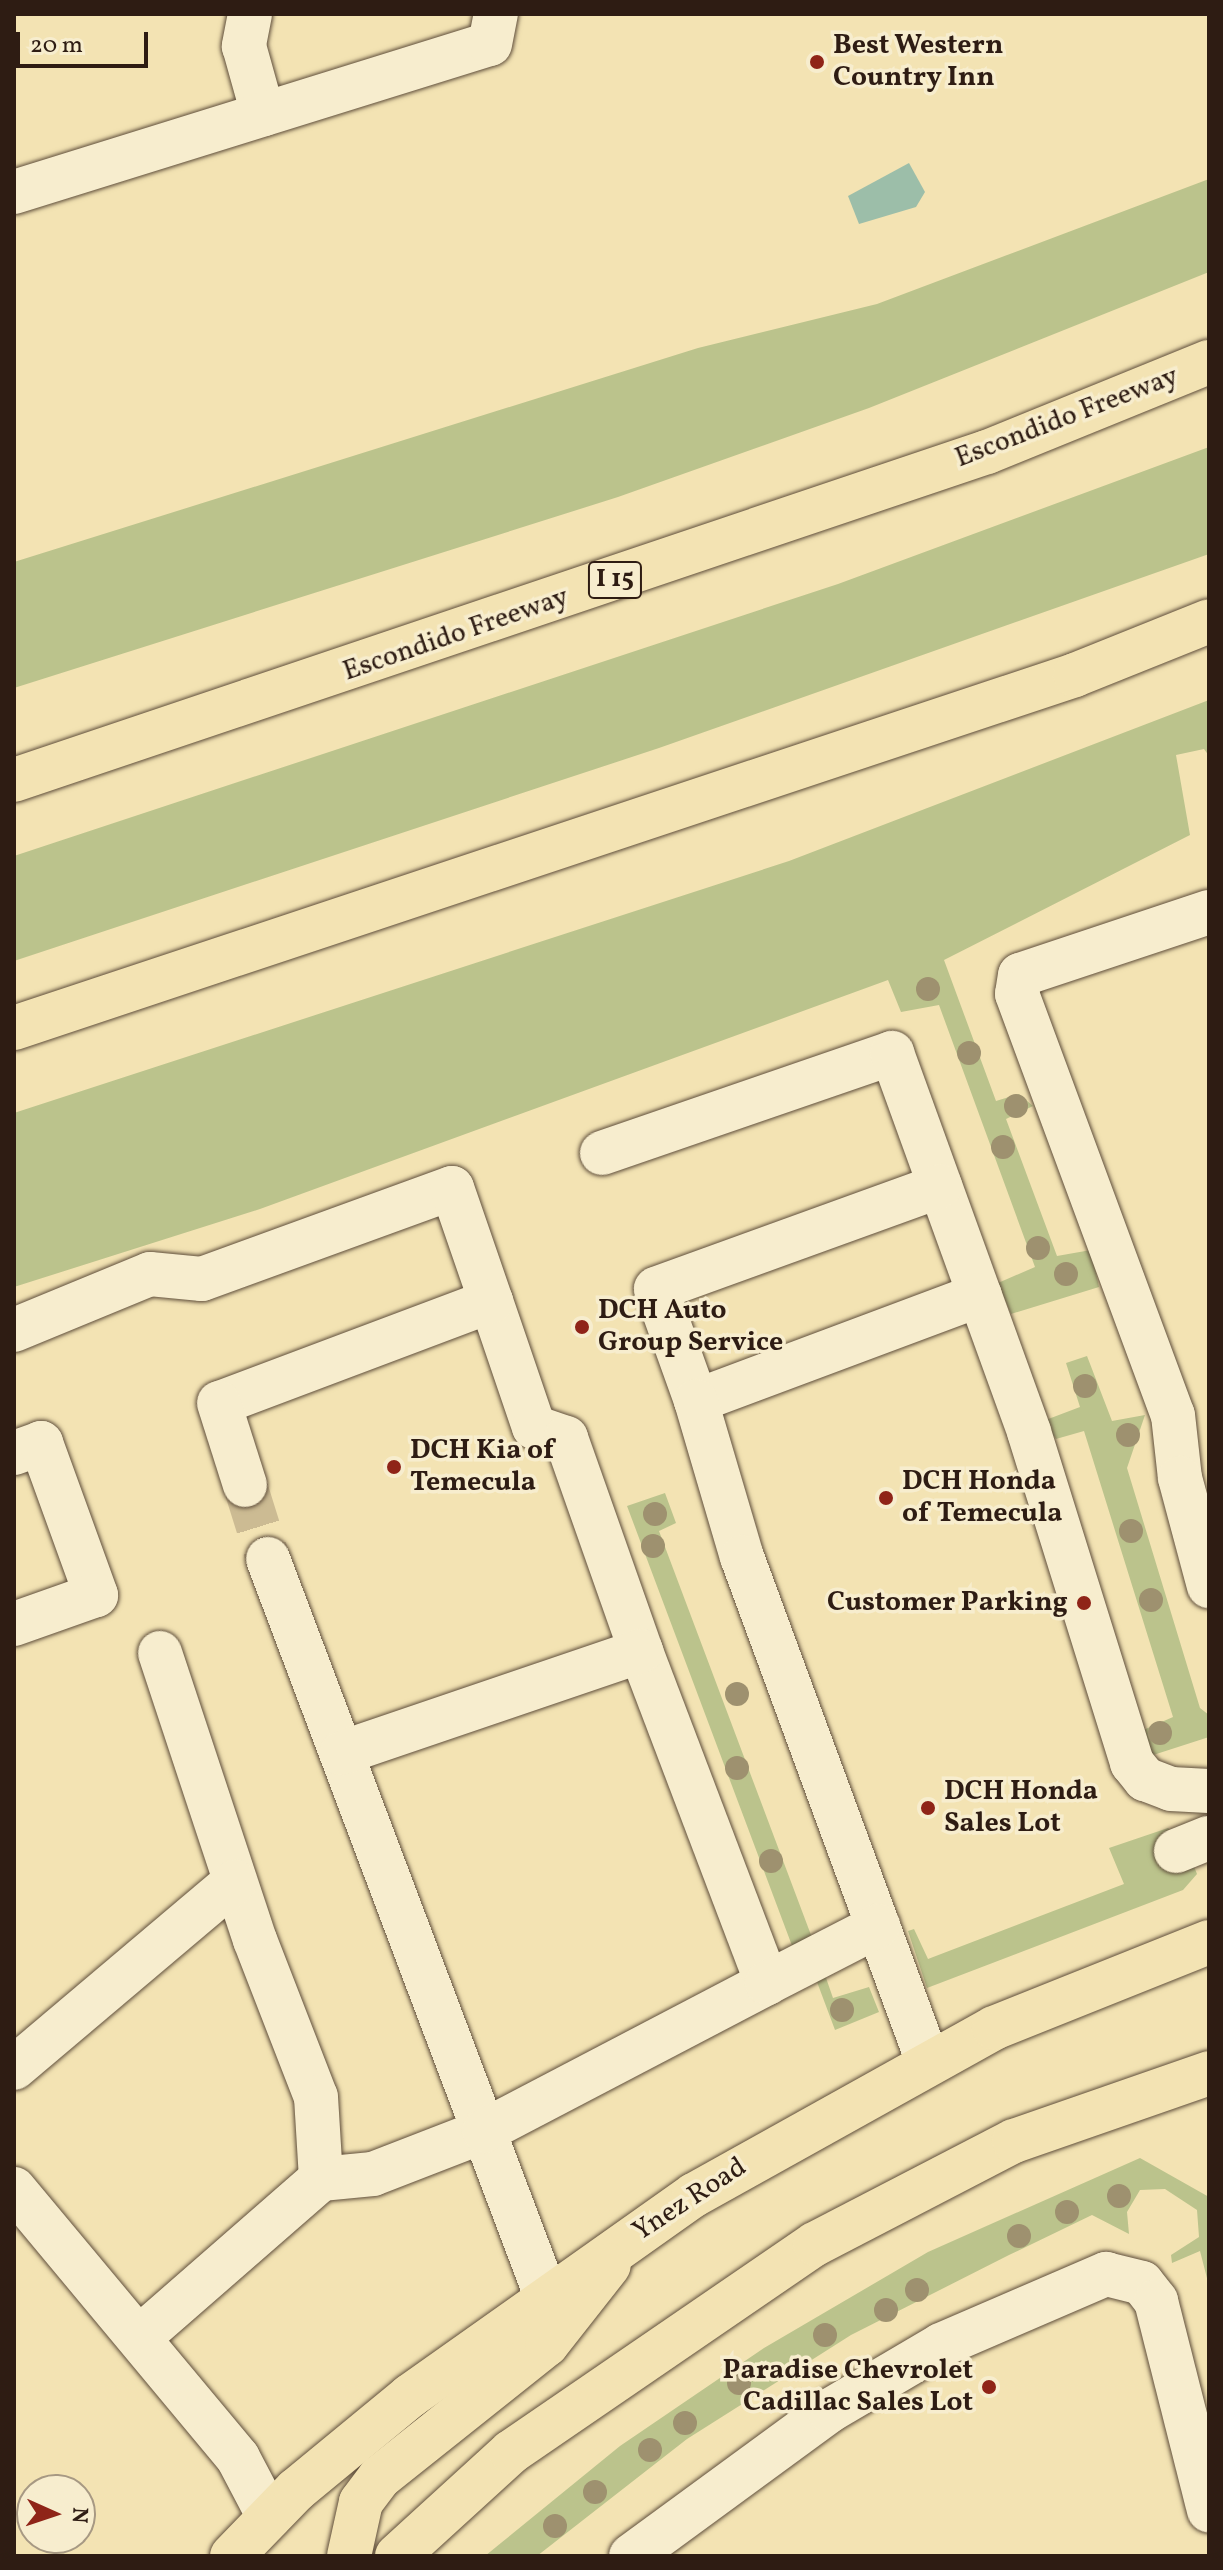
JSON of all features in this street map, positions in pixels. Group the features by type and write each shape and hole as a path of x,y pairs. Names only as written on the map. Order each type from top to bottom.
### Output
{"main road":[{"name":"Escondido Freeway","path":"14,780 987,452 1209,362"},
{"path":"14,1028 1075,675 1209,621"},
{"name":"Ynez Road","path":"232,2556 270,2537 410,2396 626,2240 928,2062 1139,1964 1209,1942"},
{"path":"397,2556 511,2452 815,2244 1014,2141 1209,2073"},
{"path":"349,2556 361,2502 380,2477 547,2344 626,2240"}],"lane":[{"path":"250,14 244,46 263,114"},
{"path":"14,192 490,44 496,14"},
{"path":"1209,912 1020,975 1017,994 1192,1434 1209,1586"},
{"path":"602,1153 892,1053 980,1295 1132,1763 1145,1779 1171,1789 1209,1791"},
{"path":"928,2062 861,1952 696,1401 656,1289 940,1186"},
{"path":"14,1330 150,1274 202,1279 452,1188 534,1427 566,1438 641,1651 767,1983"},
{"path":"696,1401 980,1295"},
{"path":"245,1485 219,1403 491,1301"},
{"path":"14,1453 41,1443 96,1595 14,1624"},
{"path":"268,1559 546,2296"},
{"path":"342,1753 641,1651"},
{"path":"160,1653 235,1881 316,2097 321,2179"},
{"path":"14,2068 235,1881"},
{"path":"141,2336 321,2179 373,2174 484,2131 767,1983 861,1952"},
{"path":"14,2189 141,2336 238,2458 270,2537"},
{"path":"631,2556 829,2411 941,2345 1106,2274 1142,2283 1156,2301 1209,2510"}],"green space":[{"path":"1209,179 1209,272 869,408 618,497 14,688 14,562 698,348 877,304"},
{"path":"1209,447 1209,554 659,748 14,961 14,856 838,584"},
{"path":"1209,700 1209,756 1204,749 1176,755 1190,835 944,960 996,1101 1019,1094 1033,1106 1006,1119 1057,1256 1091,1250 1099,1287 1011,1314 998,1283 1035,1267 939,1005 901,1012 888,980 260,1209 14,1287 14,1113 789,861"},
{"path":"1087,1356 1112,1421 1145,1415 1127,1468 1200,1708 1209,1715 1209,1737 1147,1757 1141,1731 1173,1717 1084,1431 1056,1439 1043,1421 1080,1407 1066,1363"},
{"path":"665,1493 676,1523 659,1531 811,1935 811,1944 794,1951 627,1506"},
{"path":"1168,1828 1184,1841 1197,1874 1183,1890 927,1988 908,1931 914,1929 928,1959 1124,1884 1109,1848"},
{"path":"825,1975 833,1998 869,1987 879,2012 835,2030 817,1982"},
{"path":"1140,2158 1209,2197 1209,2286 1200,2251 1172,2263 1171,2255 1199,2237 1197,2210 1165,2189 1140,2190 1127,2212 1129,2234 1092,2215 1009,2255 851,2335 687,2439 537,2556 485,2556 620,2446 764,2348 928,2252"}],"shaded area":[{"path":"909,163 925,192 916,207 859,224 848,196"}],"tunnel":[{"path":"245,1485 268,1559"}],"place":[{"name":"Best Western Country Inn","path":"817,62"},
{"name":"DCH Auto Group Service","path":"582,1327"},
{"name":"DCH Kia of Temecula","path":"394,1467"},
{"name":"DCH Honda of Temecula","path":"886,1498"},
{"name":"Customer Parking","path":"1084,1603"},
{"name":"DCH Honda Sales Lot","path":"928,1808"},
{"name":"Paradise Chevrolet Cadillac Sales Lot","path":"989,2387"}]}
